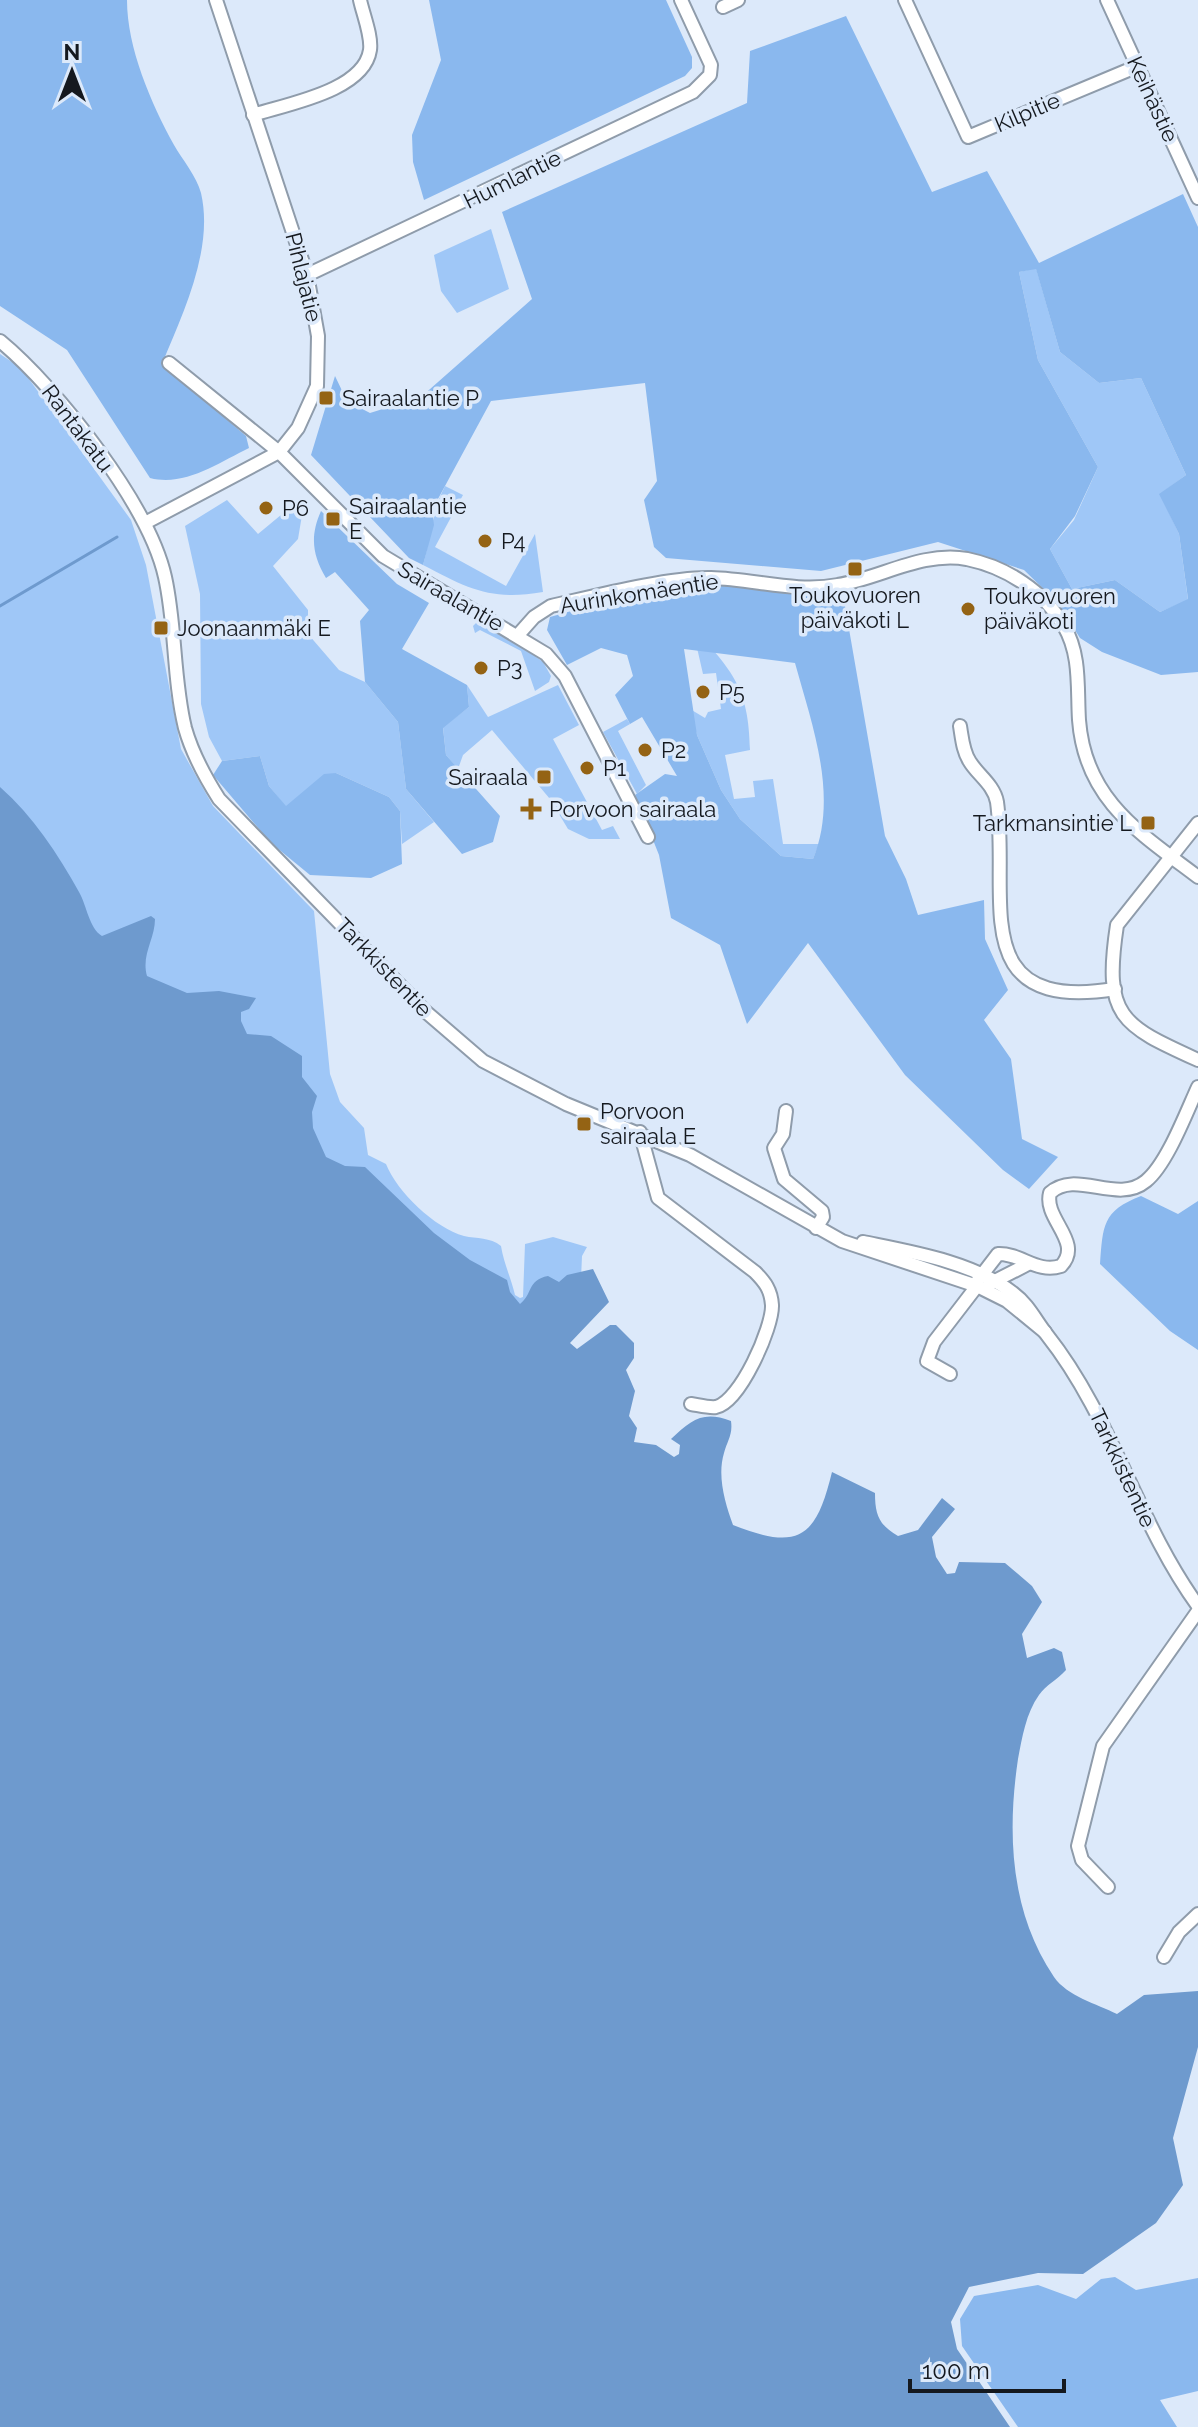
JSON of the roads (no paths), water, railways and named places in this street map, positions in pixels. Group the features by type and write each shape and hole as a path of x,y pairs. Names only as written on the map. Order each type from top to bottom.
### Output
{"street":[{"name":"Pihlajatie","path":"145,523 279,452 298,428 317,386 318,336 307,275 216,0"},
{"path":"253,115 336,88 359,73 370,49 360,0"},
{"name":"Humlantie","path":"307,275 693,92 710,75 711,65 681,0"},
{"path":"723,7 738,0"},
{"name":"Kilpitie","path":"905,0 968,137 1138,66"},
{"name":"Keihästie","path":"1107,0 1198,198"},
{"name":"Rantakatu","path":"0,341 54,392 145,523"},
{"name":"Sairaalantie","path":"169,363 279,452 383,556 546,654 565,676 648,837"},
{"name":"Tarkkistentie","path":"145,523 157,549 167,588 185,728 201,769 219,799 426,1012 483,1061 566,1104 690,1155 816,1228 978,1280 1045,1332"},
{"name":"Aurinkomäentie","path":"518,635 534,617 551,606 707,578 792,587 837,586 936,558 964,559 990,565 1014,576 1043,600 1064,625 1078,671 1082,747 1094,781 1107,802 1198,877"},
{"path":"960,726 967,758 997,798 1001,929 1007,956 1023,976 1045,990 1074,994 1115,989"},
{"path":"1198,823 1117,925 1115,989 1122,1015 1138,1032 1198,1060"},
{"path":"950,1374 927,1361 934,1342 998,1254 1018,1257 1028,1264 1056,1268 1067,1258 1067,1241 1051,1210 1050,1193 1064,1185 1125,1191 1145,1182 1158,1166 1198,1087"},
{"path":"786,1111 783,1134 774,1148 776,1156 784,1179 822,1211 823,1217 816,1228"},
{"path":"640,1132 658,1198 755,1272 768,1286 770,1295 770,1324 744,1381 731,1399 717,1407 691,1404"},
{"path":"978,1280 996,1282 1028,1264"},
{"name":"Tarkkistentie","path":"996,1282 1014,1293 1089,1396 1162,1550 1198,1609"},
{"path":"1108,1887 1082,1860 1078,1846 1103,1746 1198,1609"},
{"path":"1164,1957 1179,1932 1198,1914"}],"waterway":[{"path":"0,606 117,537"}],"place":[{"name":"Sairaalantie P","path":"326,398"},
{"name":"P6","path":"266,508"},
{"name":"Sairaalantie E","path":"333,519"},
{"name":"P4","path":"485,541"},
{"name":"Toukovuoren päiväkoti L","path":"855,569"},
{"name":"Toukovuoren päiväkoti","path":"968,609"},
{"name":"Joonaanmäki E","path":"161,628"},
{"name":"P3","path":"481,668"},
{"name":"P5","path":"703,692"},
{"name":"P2","path":"645,750"},
{"name":"P1","path":"587,768"},
{"name":"Sairaala","path":"544,777"},
{"name":"Porvoon sairaala","path":"531,809"},
{"name":"Tarkmansintie L","path":"1148,823"},
{"name":"Porvoon sairaala E","path":"584,1124"}]}
